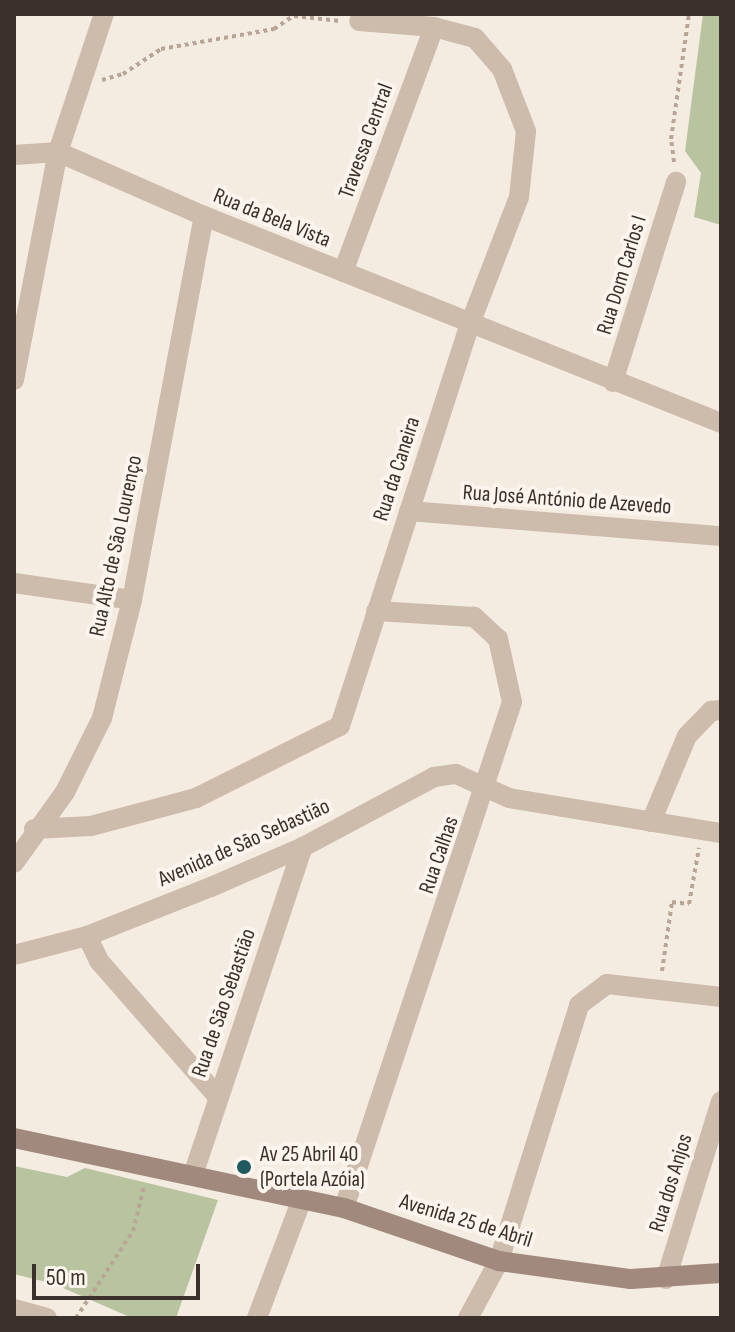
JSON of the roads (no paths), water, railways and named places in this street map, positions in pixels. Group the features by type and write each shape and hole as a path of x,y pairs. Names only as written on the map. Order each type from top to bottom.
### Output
{"street":[{"path":"14,380 58,152 104,14"},
{"name":"Rua da Caneira","path":"34,829 91,826 196,798 316,742 340,726 470,324 519,197 526,131 502,69 475,38 434,27 359,21"},
{"name":"Travessa Central","path":"343,272 434,27"},
{"path":"14,155 58,152"},
{"name":"Rua da Bela Vista","path":"58,152 204,216 470,324"},
{"name":"Rua Dom Carlos I","path":"613,382 676,182"},
{"name":"Rua Alto de São Lourenço","path":"14,863 34,829 65,792 102,718 132,600 204,216"},
{"path":"470,324 721,423"},
{"name":"Rua José António de Azevedo","path":"409,511 721,536"},
{"path":"14,583 132,600"},
{"name":"Rua Calhas","path":"344,1208 488,785 512,702 498,639 474,617 376,611"},
{"path":"651,822 687,736 711,711 721,710"},
{"name":"Avenida de São Sebastião","path":"14,955 87,936 303,847 434,777 456,774 488,785 509,798 711,832"},
{"name":"Rua de São Sebastião","path":"193,1175 303,847"},
{"path":"87,936 99,961 217,1096"},
{"path":"468,1318 499,1261 579,1005 607,984 721,997"},
{"name":"Rua dos Anjos","path":"666,1279 721,1101"},
{"name":"Avenida 25 de Abril","path":"14,1138 344,1208 499,1261 561,1272 666,1279 721,1273"},
{"path":"257,1318 302,1199"},
{"path":"14,1309 47,1318"}],"place":[{"name":"Av 25 Abril 40 (Portela Azóia)","path":"244,1167"}]}
